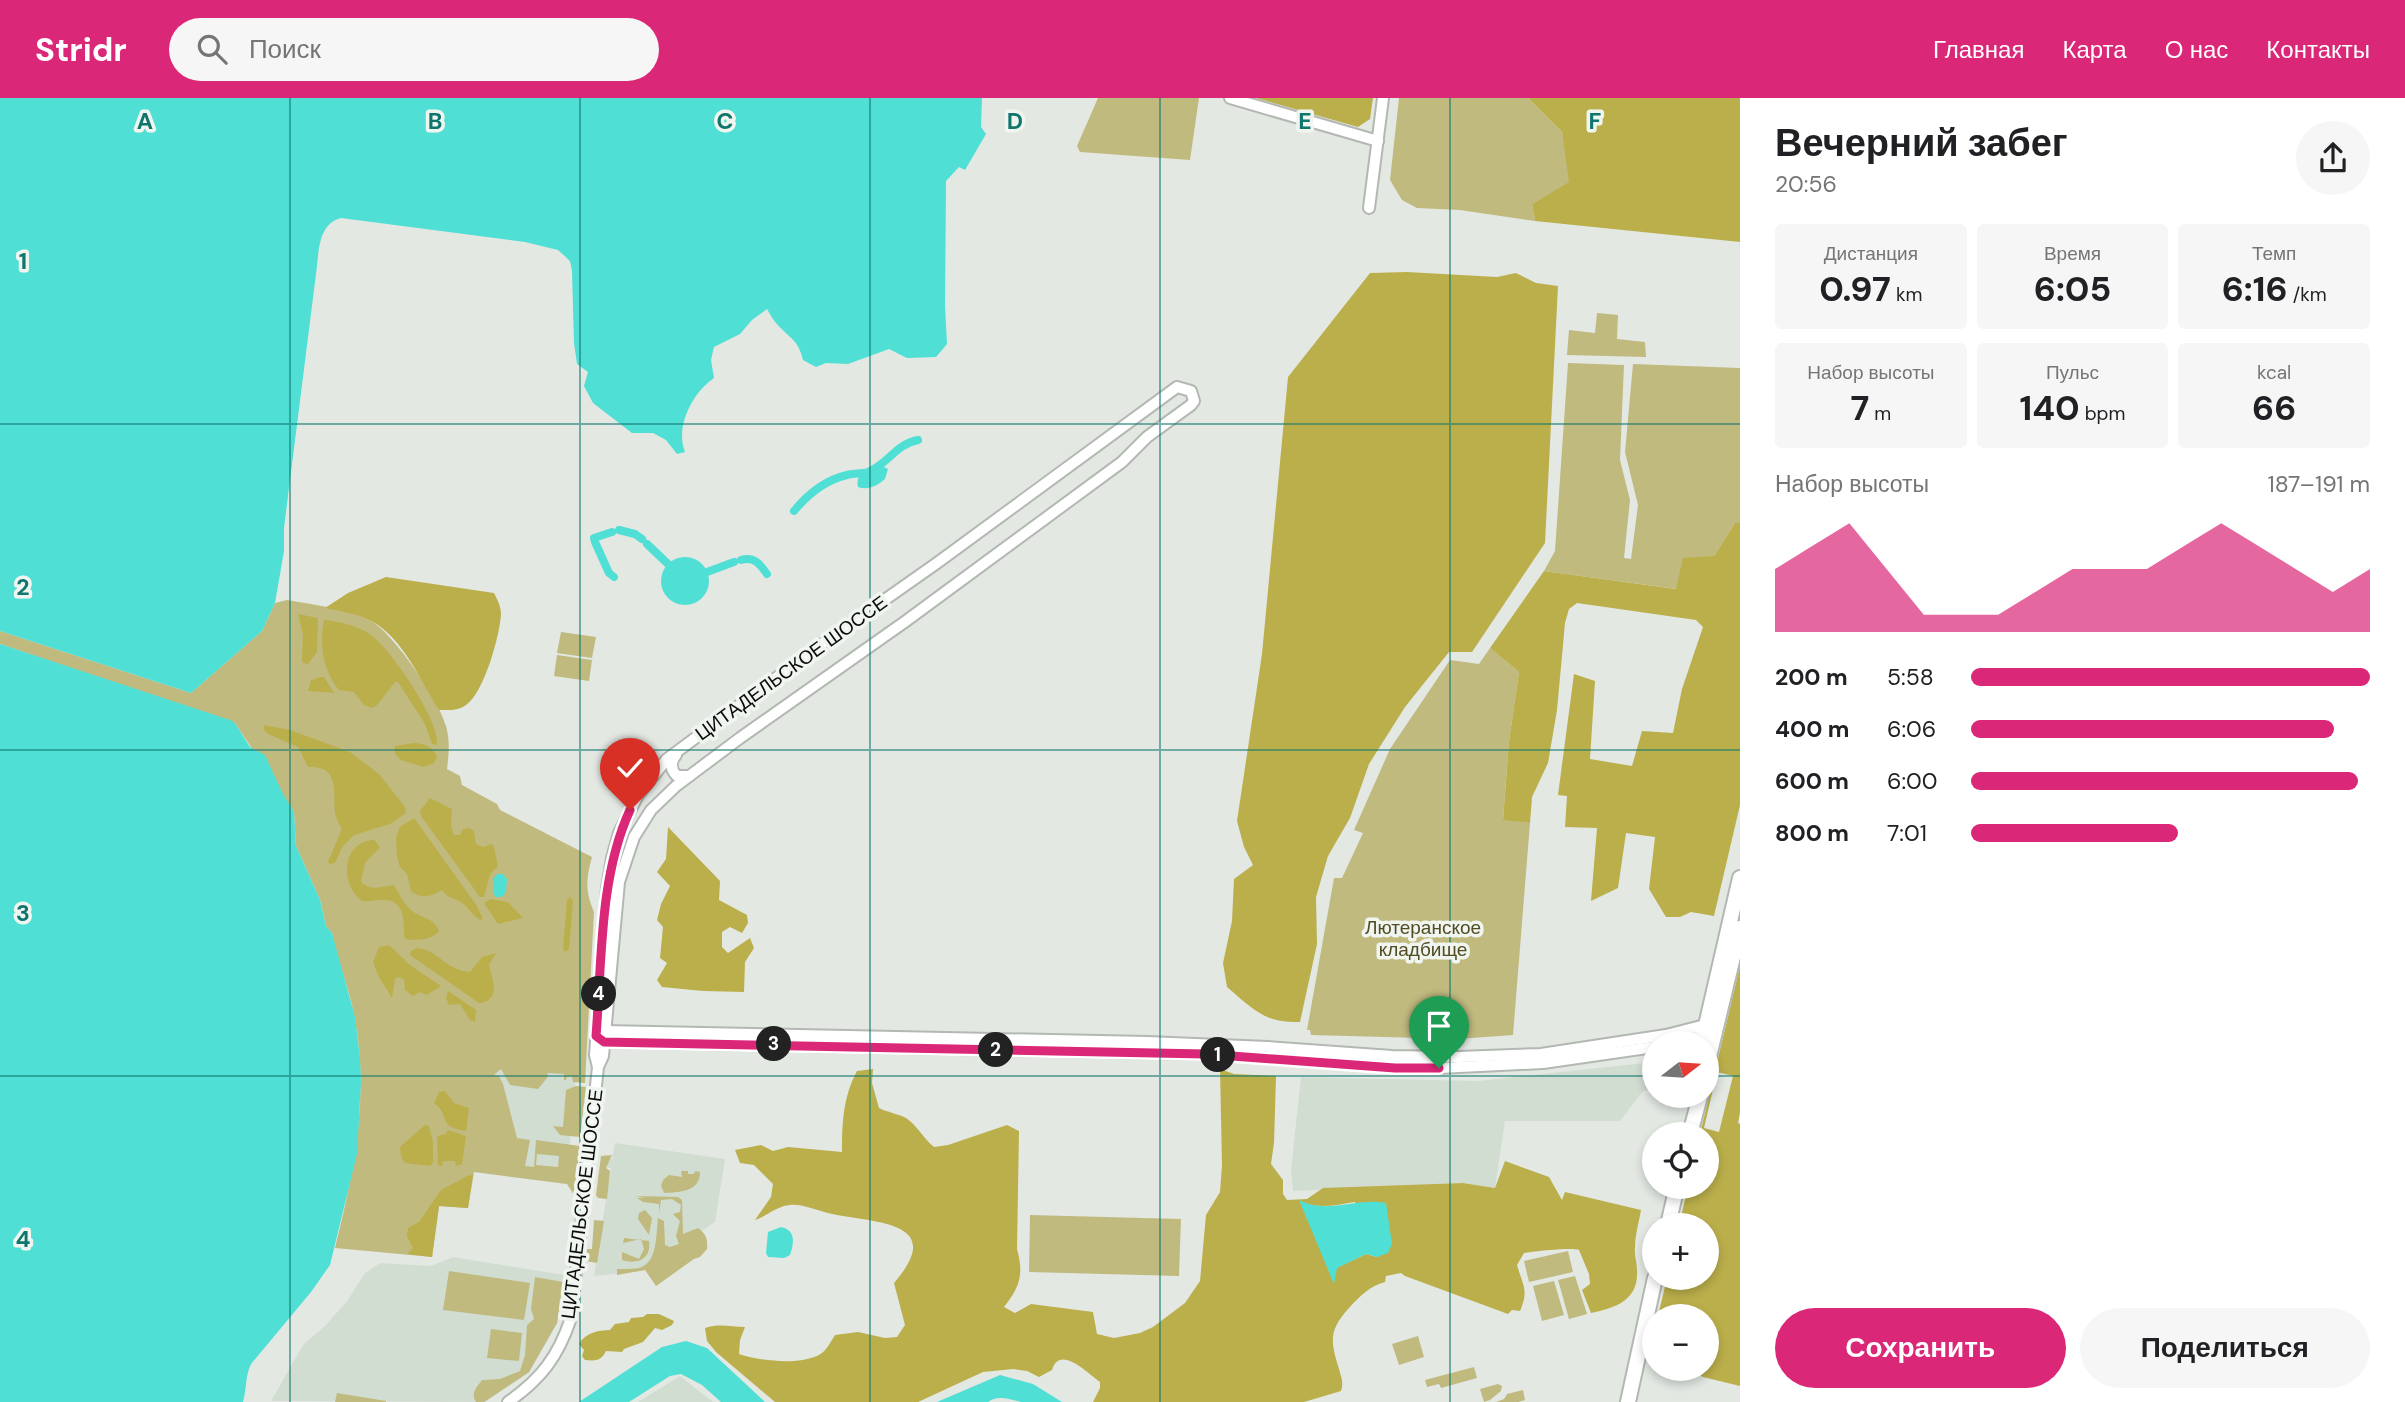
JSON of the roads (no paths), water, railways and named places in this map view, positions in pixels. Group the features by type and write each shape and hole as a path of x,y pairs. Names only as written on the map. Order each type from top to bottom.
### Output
{"main road":[{"path":"1708,1031 1740,878"},
{"path":"1708,1031 1740,928"},
{"path":"1628,1402 1653,1290"}],"street":[{"path":"1230,98 1378,141"},
{"path":"1369,208 1383,98"},
{"name":"ЦИТАДЕЛЬСКОЕ ШОССЕ","path":"508,1402 543,1373 559,1348 571,1318 598,1067 603,1056 602,1036 607,888 619,833 638,795 667,759 681,747 1177,387 1191,391 1194,401 1147,437 1122,462 689,776 651,810 634,837 626,857 615,912 602,1036"},
{"path":"681,747 672,760 672,768 677,776 689,776"},
{"path":"602,1036 1147,1042 1459,1057 1541,1054 1642,1039"},
{"path":"602,1036 1205,1054 1395,1068 1531,1064 1642,1049"}],"water":[{"path":"0,98 982,98 981,127 986,134 965,170 959,167 946,181 947,344 936,357 907,358 889,349 848,364 826,363 816,367 803,360 796,343 767,309 752,320 740,334 714,347 711,360 714,378 699,392 688,411 682,432 685,452 677,454 666,440 653,433 632,433 593,403 584,386 588,372 577,364 570,261 558,250 525,242 341,218 333,221 323,233 319,249 284,528 284,551 275,603 262,631 191,693 0,631"},
{"path":"878,464 888,469 885,479 869,488 858,487 860,475"},
{"path":"685,557 702,564 709,581 702,598 685,605 668,598 661,581 668,564"},
{"path":"0,644 230,720 235,723 250,747 265,755 294,812 296,846 320,900 326,926 332,933 355,1017 361,1082 357,1154 330,1265 251,1364 243,1402 0,1402"},
{"path":"497,874 503,874 507,879 506,892 502,897 496,897 493,893 493,879"},
{"path":"1299,1200 1320,1206 1386,1203 1392,1244 1388,1253 1377,1257 1366,1254 1337,1268 1334,1284"},
{"path":"781,1227 791,1234 793,1242 790,1255 784,1258 768,1257 768,1232"},
{"path":"686,1341 707,1348 765,1402 721,1402 702,1385 681,1374 670,1376 629,1402 579,1402 662,1347"},
{"path":"1000,1375 1033,1384 1062,1402 1021,1402 1000,1398 988,1402 937,1402"}],"waterway":[{"path":"794,511 824,484 839,477 868,472 910,442 918,440"},
{"path":"619,530 635,534 642,539"},
{"path":"612,532 594,538 609,573 614,577"},
{"path":"647,544 668,564"},
{"path":"741,560 753,560 767,574"},
{"path":"707,572 734,562"}],"park label":[{"name":"Лютеранское кладбище","path":"1423,938"}]}
